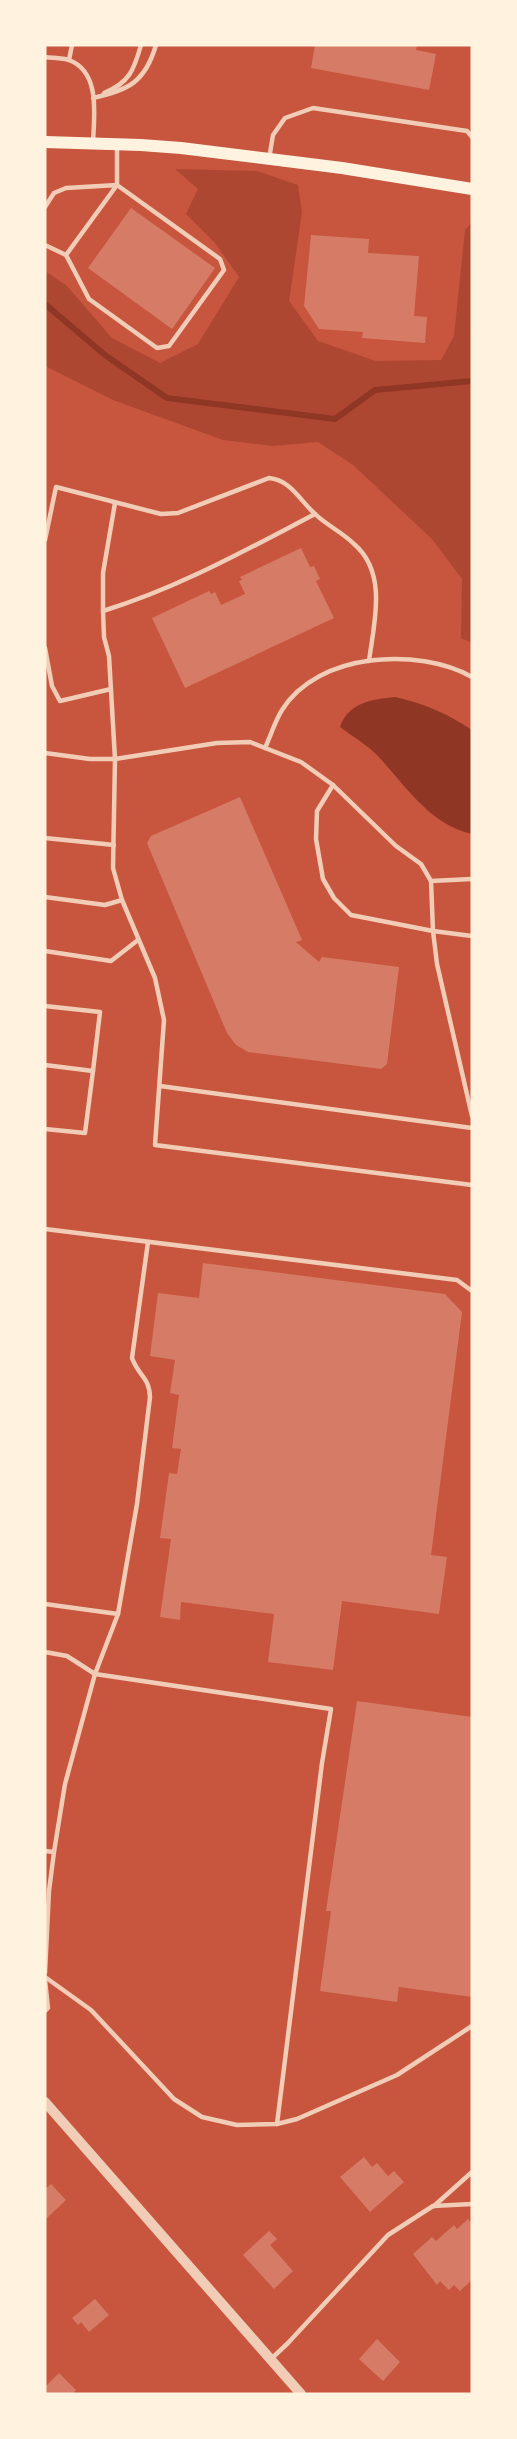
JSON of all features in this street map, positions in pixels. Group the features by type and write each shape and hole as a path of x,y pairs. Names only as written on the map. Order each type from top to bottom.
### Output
{"main road":[{"path":"45,142 181,148 342,168 472,189"}],"street":[{"path":"45,2102 301,2394"}],"lane":[{"path":"69,60 72,45"},
{"path":"93,98 113,89 130,75 141,45"},
{"path":"93,98 132,86 151,63 156,45"},
{"path":"45,57 69,60 84,70 92,88 93,143"},
{"path":"269,160 273,135 285,118 313,108 467,131 472,137"},
{"path":"66,255 117,185 117,144"},
{"path":"45,207 54,193 66,188 117,185 220,259 224,270 169,346 157,348 89,299 66,255 45,245"},
{"path":"45,540 56,487 161,514 178,513 269,478 281,479 315,514 356,545 371,569 376,586 376,604 369,661"},
{"path":"115,503 103,573 115,759 113,868 122,900 155,978 164,1020 155,1145 472,1185"},
{"path":"104,611 146,598 315,514"},
{"path":"45,648 52,686 60,701 111,689"},
{"path":"265,748 282,709 298,692 336,669 369,661 405,657 458,669 472,676"},
{"path":"45,753 90,759 115,759 217,743 250,742 302,762 333,785 396,846 421,864 431,881 437,964 472,1116"},
{"path":"333,785 317,811 316,839 323,879 334,898 351,915 472,936"},
{"path":"45,838 114,845"},
{"path":"431,881 472,879"},
{"path":"45,897 105,905 122,900"},
{"path":"45,951 111,961 138,940"},
{"path":"45,1006 100,1012 85,1133 45,1129"},
{"path":"45,1065 93,1071"},
{"path":"160,1086 472,1128"},
{"path":"45,1228 457,1280 472,1292"},
{"path":"45,2011 48,2008 45,1977 49,1891 65,1784 95,1674 118,1614 137,1504 150,1397 149,1384 136,1369 132,1358 148,1242"},
{"path":"45,1604 118,1614"},
{"path":"45,1652 67,1656 95,1674 331,1709 322,1763 277,2124"},
{"path":"45,1851 54,1852"},
{"path":"45,1977 91,2010 174,2099 202,2117 237,2125 277,2124 297,2119 397,2075 472,2026"},
{"path":"270,2360 388,2235 433,2206 472,2172"},
{"path":"433,2206 472,2204"}],"shaded area":[{"path":"175,169 257,171 298,185 302,212 289,301 318,341 376,361 441,360 454,336 465,230 472,222 472,643 461,638 462,579 432,539 353,465 318,442 273,446 223,440 113,400 45,366 45,271 67,286 112,338 160,363 198,344 239,277 215,243 186,214 198,189"},
{"path":"395,697 435,710 472,730 472,834 443,822 431,813 408,791 377,755 340,727 355,707 378,699"}],"building":[{"path":"315,45 417,45 416,50 436,54 429,90 311,68"},
{"path":"131,208 215,268 172,329 88,268"},
{"path":"311,235 369,239 368,253 419,256 414,316 427,317 425,343 362,338 363,332 319,329 304,306"},
{"path":"301,548 310,567 314,566 320,579 316,581 334,618 185,688 152,618 209,591 211,594 215,592 221,605 245,594 239,581 242,580 240,577"},
{"path":"240,797 302,940 296,942 319,962 322,957 399,967 387,1064 381,1069 248,1052 236,1045 227,1033 147,843 151,836"},
{"path":"203,1263 445,1294 462,1312 431,1555 447,1557 439,1614 342,1601 333,1670 268,1662 274,1614 181,1602 180,1620 160,1617 171,1539 160,1538 169,1473 177,1474 181,1449 172,1448 179,1395 170,1393 175,1360 150,1356 158,1293 199,1298"},
{"path":"357,1701 472,1717 472,1997 399,1987 397,2002 320,1991 331,1911 326,1911"},
{"path":"364,2157 372,2167 377,2163 388,2176 394,2171 404,2182 370,2212 340,2177"},
{"path":"51,2184 66,2200 45,2220 45,2189"},
{"path":"468,2219 472,2223 472,2280 460,2291 454,2285 449,2290 440,2281 437,2285 413,2254 432,2237 436,2241 454,2225 457,2229"},
{"path":"269,2231 277,2239 270,2245 293,2271 274,2289 243,2255"},
{"path":"95,2299 109,2315 89,2332 81,2322 78,2325 72,2318"},
{"path":"377,2339 400,2362 383,2381 359,2359"},
{"path":"59,2373 76,2390 72,2394 45,2394 45,2387"}],"waterway":[{"path":"45,304 105,355 167,398 335,419 375,390 472,381"}]}
